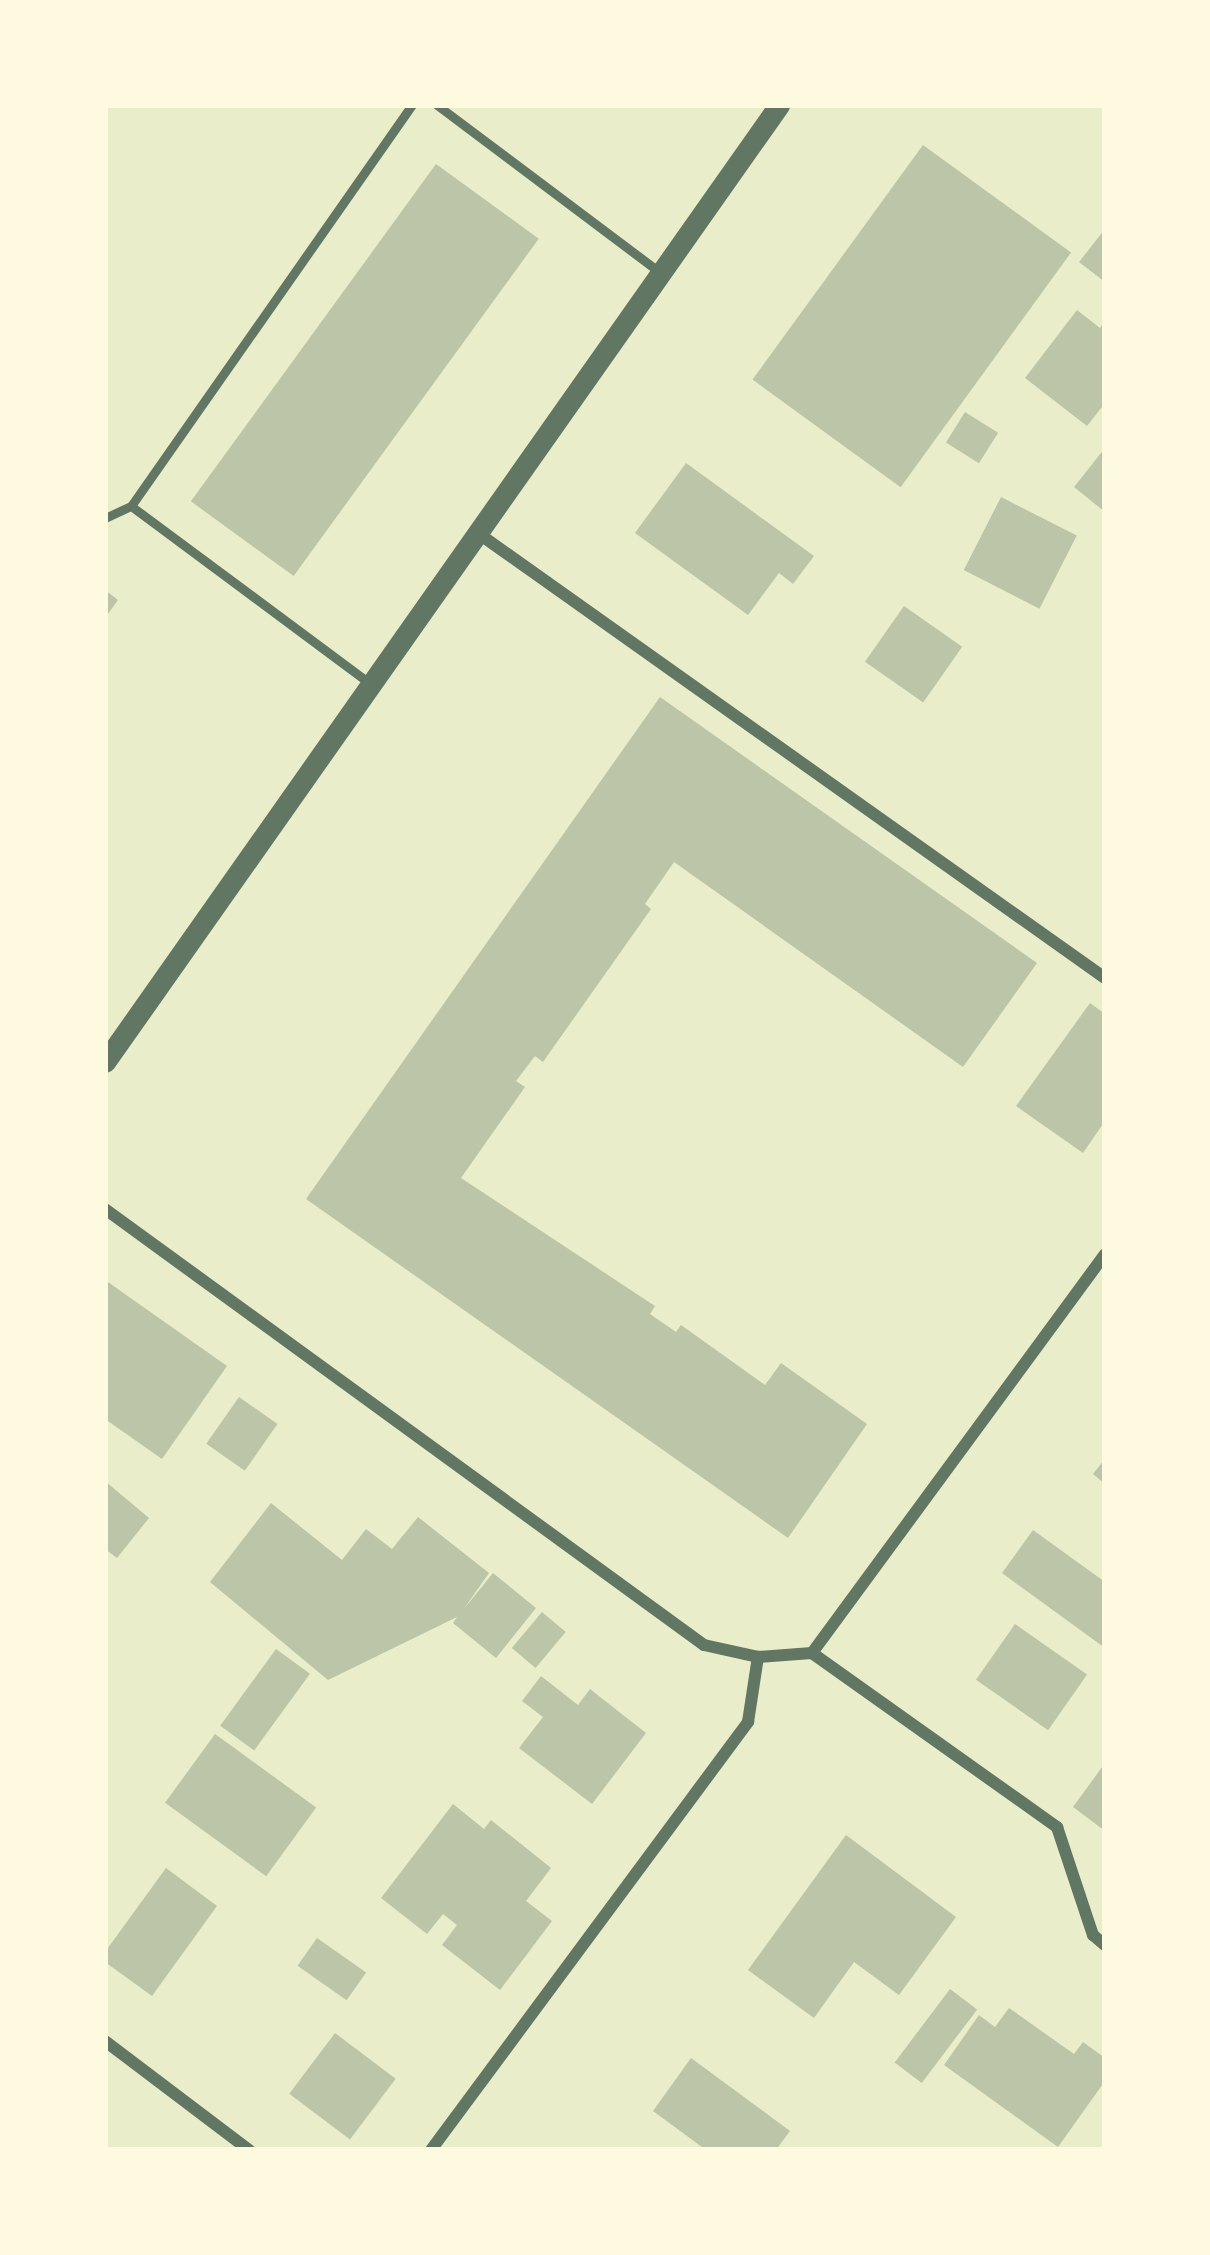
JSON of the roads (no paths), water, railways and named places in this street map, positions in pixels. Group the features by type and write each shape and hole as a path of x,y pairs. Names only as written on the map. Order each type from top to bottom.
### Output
{"street":[{"path":"105,1062 474,531 779,105"},
{"path":"474,531 1105,978"},
{"path":"105,1209 704,1645 758,1657 812,1653 1058,1827 1094,1935 1105,1945"},
{"path":"812,1653 1105,1254"},
{"path":"431,2150 748,1722 758,1657"},
{"path":"105,2041 249,2150"}],"lane":[{"path":"105,518 131,506 412,105"},
{"path":"437,105 661,273"},
{"path":"131,506 369,683"}]}
